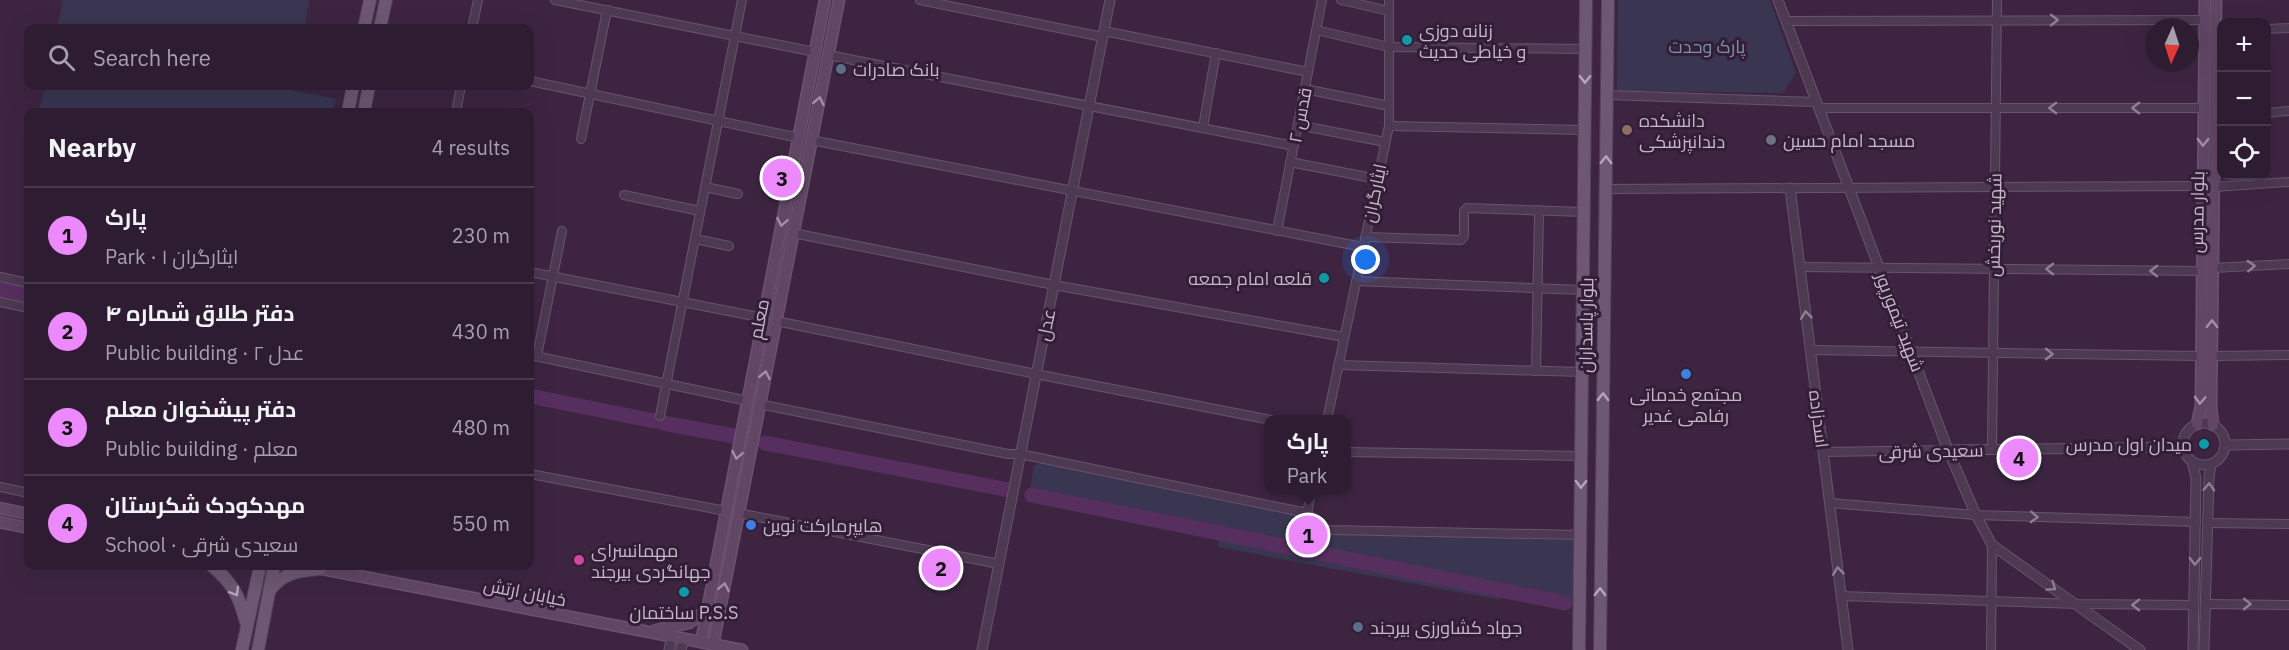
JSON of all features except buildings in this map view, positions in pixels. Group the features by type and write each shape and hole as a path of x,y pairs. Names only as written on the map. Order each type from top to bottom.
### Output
{"main road":[{"path":"365,24 370,0"},
{"path":"381,24 386,0"},
{"name":"معلم","path":"701,642 825,0"},
{"name":"معلم","path":"714,645 839,0"},
{"name":"بلوار پاسداران","path":"1580,650 1586,0"},
{"name":"بلوار پاسداران","path":"1600,650 1608,0"},
{"name":"بلوار مدرس","path":"2197,424 2201,406 2213,268 2204,108 2205,0"},
{"name":"بلوار مدرس","path":"2216,0 2218,18"},
{"path":"349,108 352,90"},
{"path":"365,108 368,90"},
{"name":"بلوار مدرس","path":"2213,424 2206,356 2202,271 2208,186 2217,123"},
{"path":"0,508 24,513"},
{"path":"0,522 24,527"},
{"path":"217,570 225,576 240,597 247,625"},
{"path":"242,650 259,570"},
{"path":"258,650 273,570"},
{"path":"268,593 284,576 301,570"},
{"name":"خیابان ارتش","path":"333,570 672,637 683,644 701,642 741,650"},
{"path":"645,632 689,623 707,609"}],"street":[{"path":"474,24 478,0"},
{"path":"555,0 815,52"},
{"path":"660,416 742,0"},
{"path":"920,0 1308,72"},
{"name":"عدل","path":"982,650 1110,0"},
{"name":"قدس ۲","path":"1277,231 1322,0"},
{"path":"1341,0 1389,11"},
{"name":"ایثارگران","path":"1328,415 1389,126 1389,0"},
{"name":"شهید تیمورپور","path":"1778,0 1948,450 1976,515 1992,545 2140,650"},
{"name":"شهید نوربخش","path":"1992,450 1997,0"},
{"path":"581,139 607,10"},
{"path":"1786,21 2205,20"},
{"path":"2271,29 2289,28"},
{"path":"1316,30 1389,46 1586,49"},
{"path":"1203,127 1216,54"},
{"path":"828,55 1294,146"},
{"path":"534,82 799,138"},
{"path":"1305,88 1389,106"},
{"path":"457,108 460,90"},
{"path":"1606,95 1916,108 2204,108"},
{"path":"2271,113 2289,111"},
{"path":"1298,125 1385,142"},
{"path":"1389,126 1585,130"},
{"path":"811,140 1363,247"},
{"path":"1290,162 1377,179"},
{"path":"1605,189 2208,186 2289,182"},
{"path":"705,187 738,194"},
{"name":"اسدزاده","path":"1790,188 1848,650"},
{"path":"624,195 700,212"},
{"path":"1365,237 1461,240 1463,239 1465,208 1584,212"},
{"path":"1536,371 1539,210"},
{"path":"534,352 562,231"},
{"path":"793,233 1054,285 1344,337"},
{"path":"695,239 729,246"},
{"path":"2213,268 2289,264"},
{"path":"1800,267 2202,271"},
{"path":"534,273 764,318"},
{"path":"0,277 24,282"},
{"path":"1356,281 1583,290"},
{"path":"0,302 24,307"},
{"path":"776,321 1264,419"},
{"path":"1810,350 2106,355 2289,355"},
{"path":"534,356 748,401"},
{"path":"1338,365 1582,372"},
{"path":"759,404 1008,454 1020,454 1169,483 1307,513 1324,528 1330,530 1581,536"},
{"path":"2192,462 2201,465 2211,464 2222,457 2226,445 2223,433 2213,424 2197,424 2186,433 2183,447 2192,462 2196,478 2193,650"},
{"path":"2226,445 2289,444"},
{"name":"سعیدی شرقی","path":"1823,452 2183,447"},
{"path":"1351,452 1581,456"},
{"path":"2204,650 2211,464"},
{"path":"534,475 726,511"},
{"path":"0,487 24,492"},
{"path":"1307,513 1311,493"},
{"path":"1830,503 1976,515 2196,522"},
{"path":"738,513 999,564"},
{"path":"2208,523 2289,524"},
{"path":"1991,650 1992,545"},
{"path":"1841,596 2077,604 2194,605"},
{"path":"2205,604 2289,605"},
{"path":"669,650 672,637"}],"green space":[{"path":"63,0 310,0 305,24 58,24"},
{"name":"پارک وحدت","path":"1618,0 1770,0 1796,73 1783,93 1617,91"},
{"path":"44,90 291,90 336,99 334,108 40,108"},
{"path":"1040,463 1298,515 1316,532 1574,540 1574,599 1503,584 1501,600 1218,547 1219,538 1029,496 1034,466"}],"waterway":[{"path":"0,290 24,294"},
{"path":"534,397 654,421"},
{"path":"663,423 734,436"},
{"path":"765,443 1009,490"},
{"path":"1032,495 1565,603"}],"place":[{"name":"زنانه دوزی و خیاطی حدیث","path":"1407,40"},
{"name":"بانک صادرات","path":"841,69"},
{"name":"دانشکده دندانپزشکی","path":"1627,130"},
{"name":"مسجد امام حسین","path":"1771,140"},
{"name":"دفتر پیشخوان معلم","path":"782,178"},
{"name":"قلعه امام جمعه","path":"1324,278"},
{"name":"مجتمع خدماتی رفاهی غدیر","path":"1686,374"},
{"name":"میدان اول مدرس","path":"2204,444"},
{"name":"مهدکودک شکرستان","path":"2019,458"},
{"name":"هایپرمارکت نوین","path":"751,525"},
{"name":"پارک","path":"1308,535"},
{"name":"مهمانسرای جهانگردی بیرجند","path":"579,560"},
{"name":"دفتر طلاق شماره ۴","path":"941,568"},
{"name":"ساختمان P.S.S","path":"684,592"},
{"name":"جهاد کشاورزی بیرجند","path":"1358,627"}]}
